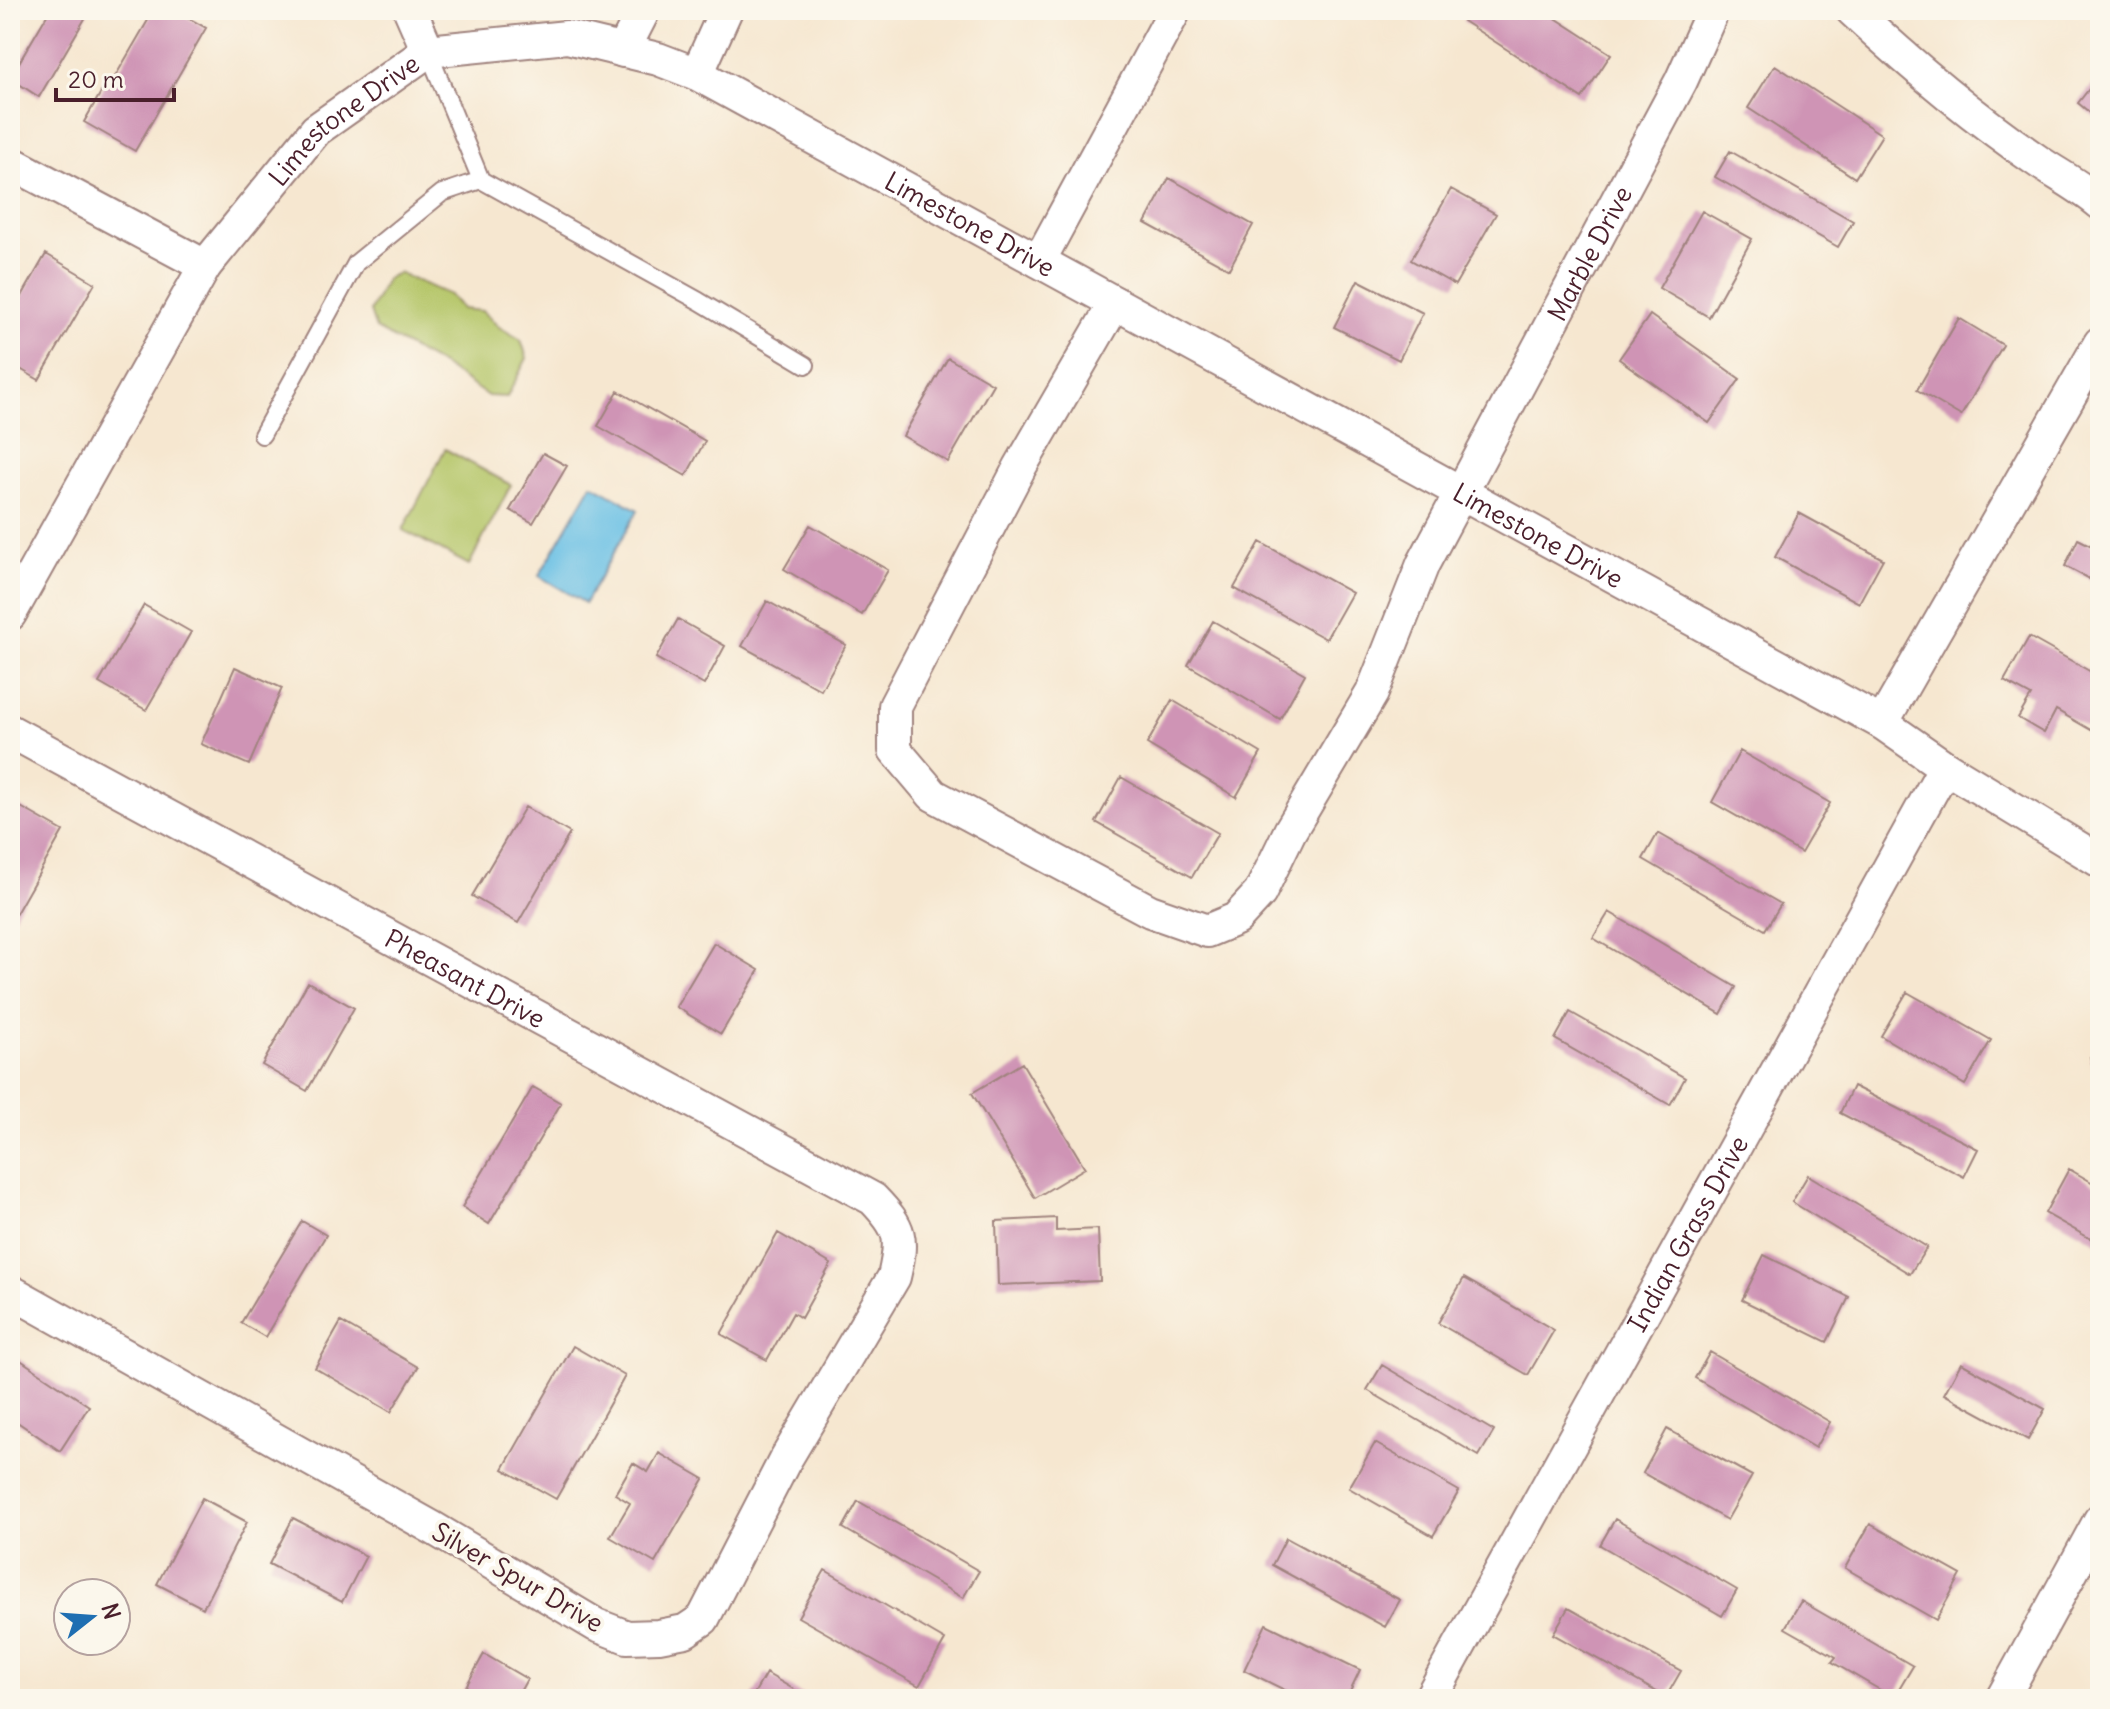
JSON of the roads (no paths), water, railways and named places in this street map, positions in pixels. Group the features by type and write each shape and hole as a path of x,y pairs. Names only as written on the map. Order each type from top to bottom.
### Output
{"street":[{"path":"410,10 428,51"},
{"path":"623,51 644,10"},
{"path":"697,74 726,10"},
{"path":"1039,261 1175,10"},
{"name":"Marble Drive","path":"1115,303 1020,467 895,706 895,750 933,795 1150,911 1207,931 1236,919 1260,893 1290,831 1372,693 1423,564 1681,81 1713,10"},
{"path":"1852,10 1894,49 2039,162 2100,203"},
{"name":"Limestone Drive","path":"10,614 205,266 316,130 428,51 567,37 658,59 697,74 1882,723 1945,767 2100,861"},
{"path":"10,162 205,266"},
{"path":"1882,723 2100,343"},
{"name":"Pheasant Drive","path":"10,731 873,1199 889,1215 902,1243"},
{"name":"Indian Grass Drive","path":"1430,1699 1945,767"},
{"name":"Silver Spur Drive","path":"10,1291 433,1528 596,1625 627,1637 659,1636 685,1631 703,1619 784,1462 894,1277 902,1243"},
{"path":"2002,1699 2100,1520"}],"lane":[{"path":"428,51 481,180 699,301 806,365"},
{"path":"262,435 356,263 442,193 481,180"}],"water":[{"path":"592,484 638,510 585,603 539,576"}]}
